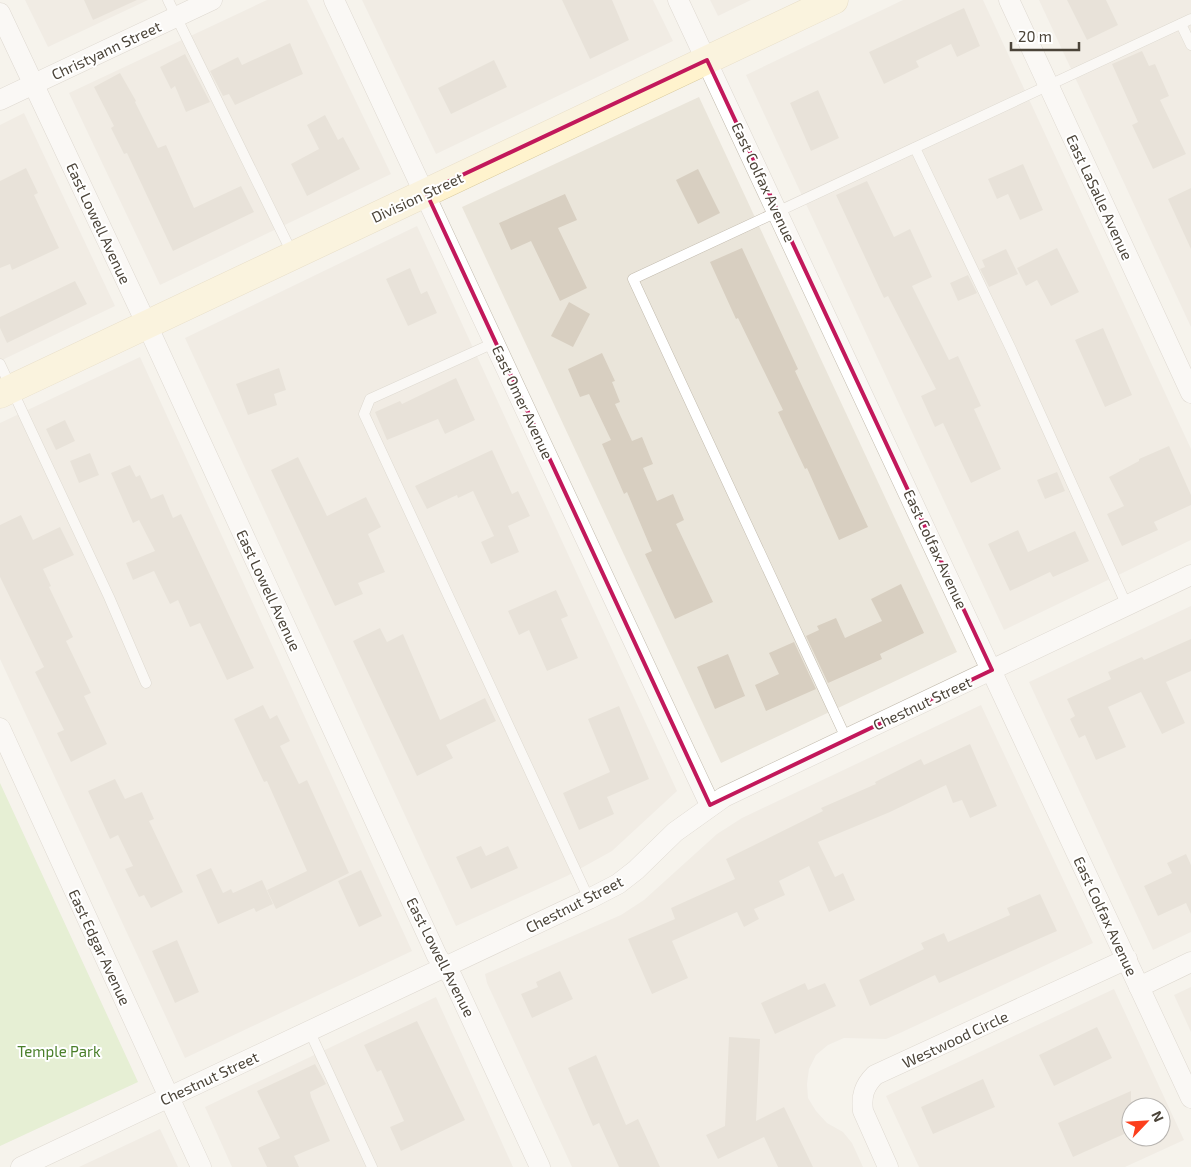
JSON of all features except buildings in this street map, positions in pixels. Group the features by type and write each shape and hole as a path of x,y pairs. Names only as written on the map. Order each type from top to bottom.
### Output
{"street":[{"name":"Christyann Street","path":"0,100 34,84 172,8 212,0"},
{"name":"East Omer Avenue","path":"334,0 426,192 710,805"},
{"name":"East Colfax Avenue","path":"678,0 1191,1098"},
{"name":"Division Street","path":"6,391 834,0"},
{"name":"East LaSalle Avenue","path":"1009,0 1191,393"},
{"name":"East Lowell Avenue","path":"0,12 147,324 433,947 445,967 540,1167"},
{"name":"Chestnut Street","path":"21,1167 589,899 618,884 636,870 675,832 710,805 846,738 1191,575"},
{"name":"East Edgar Avenue","path":"0,728 201,1167"},
{"name":"Westwood Circle","path":"888,1167 863,1111 857,1086 1127,959"},
{"path":"1139,987 1191,962"}],"lane":[{"path":"172,8 294,255"},
{"path":"846,738 634,279 1191,19"},
{"path":"1181,24 1191,45"},
{"path":"915,148 1011,349 1126,606"},
{"path":"496,342 370,399 364,414 589,899"},
{"path":"0,364 6,391 109,597 146,684"},
{"path":"309,1030 372,1167"}],"highlighted area":[{"path":"707,60 992,670 710,805 426,192"}],"shaded area":[{"path":"25,0 148,0 48,47"},
{"path":"267,0 307,0 391,174 160,285 69,93"},
{"path":"362,0 653,0 673,41 436,154"},
{"path":"710,0 751,0 718,16"},
{"path":"903,0 983,0 1191,449 1191,540 1004,630 746,75"},
{"path":"1039,0 1191,0 1191,327"},
{"path":"699,97 957,652 721,763 462,207"},
{"path":"24,113 115,306 0,361 0,125"},
{"path":"417,226 677,791 612,851 567,876 456,926 185,338"},
{"path":"140,357 412,951 185,1058 0,659 0,423"},
{"path":"1191,606 1191,932 1153,950 1029,682"},
{"path":"981,705 1093,943 886,1039 844,1038 828,1045 816,1055 809,1069 808,1098 827,1123 843,1132 852,1143 863,1167 572,1167 487,983 485,974 621,915 644,900 717,834 742,818"},
{"path":"1191,987 1191,1032 1174,995"},
{"path":"1114,989 1164,1097 1121,1097 1121,1147 1169,1147 1125,1167 919,1167 886,1096"},
{"path":"436,997 513,1167 232,1167 205,1107"},
{"path":"1171,1112 1184,1140 1171,1146"},
{"path":"160,1129 178,1167 79,1167"}],"green space":[{"name":"Temple Park","path":"0,783 138,1082 0,1146"}]}
